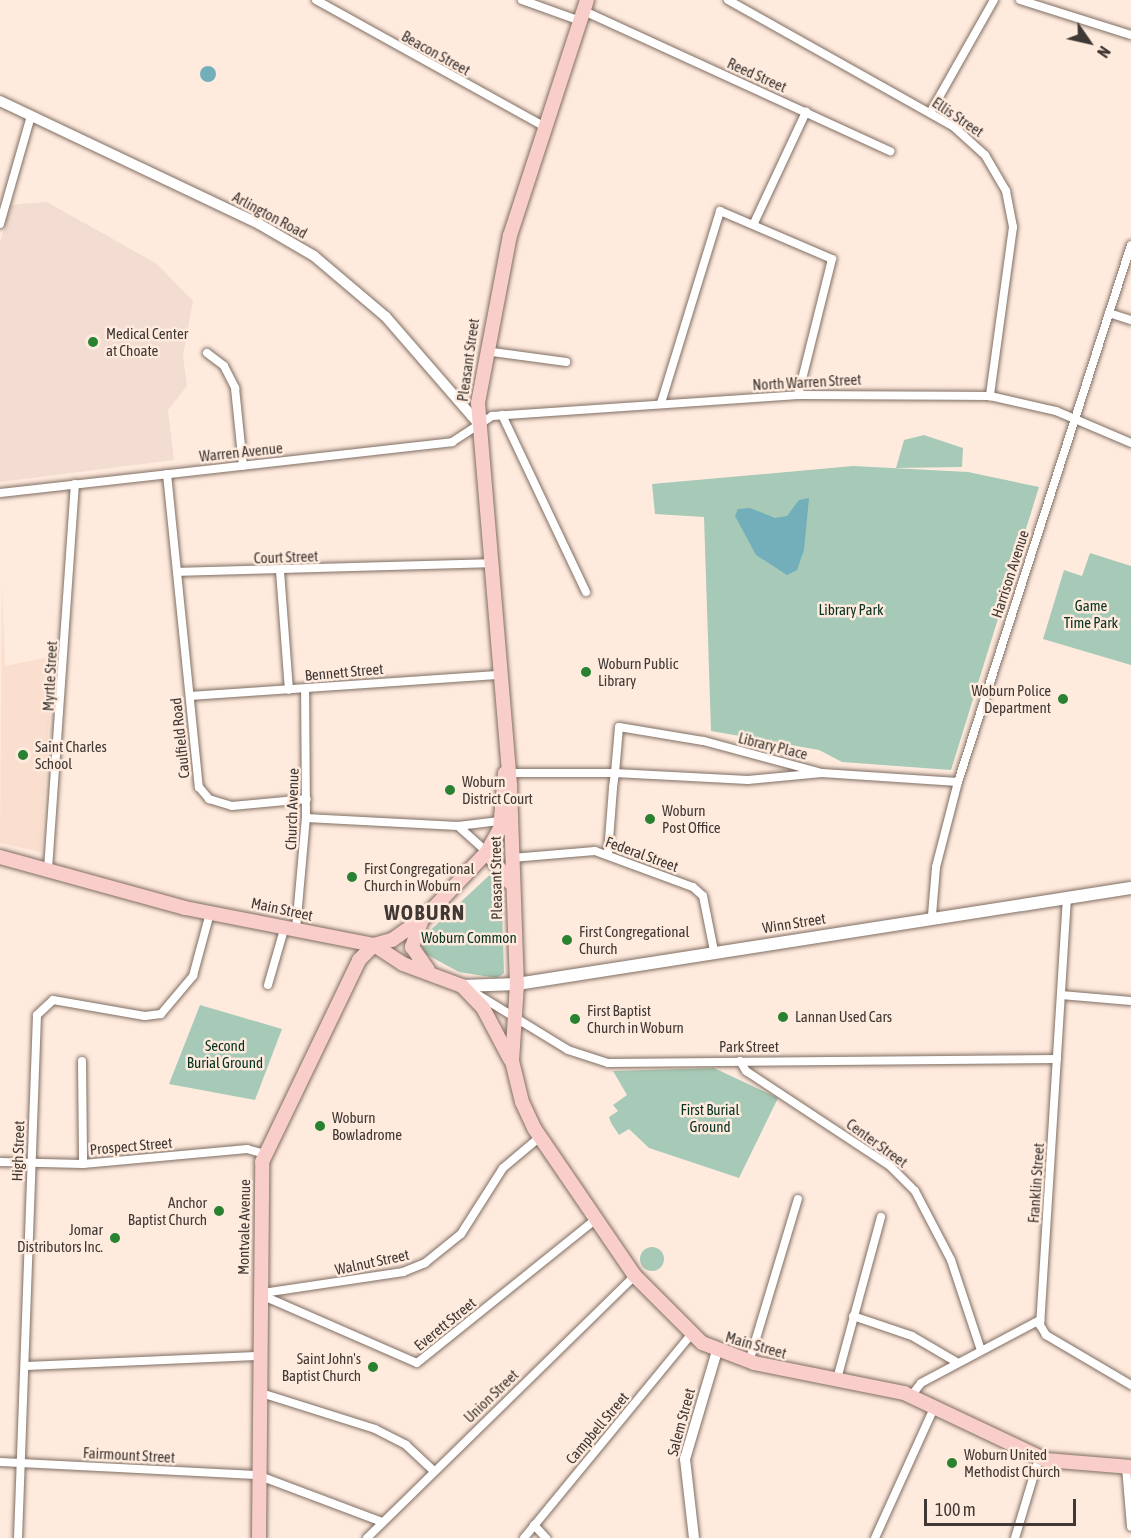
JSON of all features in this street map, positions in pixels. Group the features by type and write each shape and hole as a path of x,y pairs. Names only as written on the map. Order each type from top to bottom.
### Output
{"main road":[{"name":"Pleasant Street","path":"517,984 511,884 512,858 493,563 477,422 484,351 510,235 584,10"},
{"name":"Pleasant Street","path":"487,852 500,821 505,773"},
{"path":"374,945 392,940 425,917 487,852 511,884"},
{"name":"Main Street","path":"0,857 210,913 374,945 395,960 429,971 462,986 483,1008 512,1061 522,1102 540,1137 635,1276 691,1335 717,1351 749,1362 911,1396 1039,1458 1076,1466 1129,1467"},
{"name":"Winn Street","path":"462,986 517,984 932,915 1131,888"},
{"path":"425,917 412,947 429,971"},
{"name":"Montvale Avenue","path":"259,1538 257,1392 264,1154 359,960 374,945"},
{"name":"Main Street","path":"512,1061 517,984"}],"street":[{"name":"Beacon Street","path":"316,0 545,127"},
{"name":"Reed Street","path":"522,0 584,10 890,151"},
{"name":"Ellis Street","path":"728,0 930,113 977,144 1010,206 1012,254 990,396"},
{"path":"930,113 994,0"},
{"path":"1020,0 1131,35"},
{"name":"Arlington Road","path":"0,101 265,227 314,256 386,317 477,422"},
{"path":"754,224 806,112"},
{"path":"0,224 31,116"},
{"path":"661,403 719,211 754,224 832,260 798,395"},
{"name":"Harrison Avenue","path":"932,915 932,886 958,782 1131,245"},
{"path":"1109,313 1131,320"},
{"path":"484,351 566,362"},
{"path":"207,353 224,366 235,388 243,466"},
{"name":"North Warren Street","path":"477,422 502,415 798,395 990,396 1074,418 1131,443"},
{"path":"502,415 586,592"},
{"name":"Warren Avenue","path":"0,493 452,442 477,422"},
{"path":"167,474 177,572"},
{"name":"Myrtle Street","path":"48,869 75,484"},
{"name":"Court Street","path":"177,572 280,571 493,563"},
{"path":"280,571 289,690"},
{"name":"Caulfield Road","path":"177,572 196,777 206,797 242,806 307,799"},
{"name":"Bennett Street","path":"190,696 500,675"},
{"name":"Church Avenue","path":"268,985 291,928 306,818 305,689"},
{"name":"Library Place","path":"615,773 619,727 704,741 822,773"},
{"name":"Library Place","path":"505,773 615,773 748,780 822,773"},
{"path":"608,853 615,773"},
{"path":"822,773 958,782"},
{"path":"306,818 458,826 500,821"},
{"path":"458,826 487,852"},
{"name":"Federal Street","path":"512,858 581,850 608,853 699,890 714,951"},
{"name":"Franklin Street","path":"1040,1320 1067,897"},
{"name":"High Street","path":"18,1538 26,1366 35,1029 41,1007 58,1000 143,1016 161,1014 193,976 210,913"},
{"name":"Park Street","path":"462,986 575,1054 602,1062 1057,1059"},
{"path":"1061,995 1131,1001"},
{"path":"82,1061 83,1164"},
{"name":"Center Street","path":"740,1061 746,1071 890,1166 915,1191 951,1260 981,1350"},
{"name":"Walnut Street","path":"260,1294 409,1270 446,1248 472,1218 503,1168 540,1137"},
{"name":"Prospect Street","path":"0,1162 31,1165 83,1164 247,1149 264,1154"},
{"path":"749,1362 798,1199"},
{"path":"837,1379 882,1217"},
{"name":"Everett Street","path":"260,1294 419,1362 595,1220"},
{"name":"Union Street","path":"367,1538 433,1470 635,1276"},
{"path":"853,1316 912,1336 958,1363"},
{"path":"911,1396 921,1383 1040,1320 1046,1335 1131,1385"},
{"name":"Campbell Street","path":"524,1538 691,1335"},
{"name":"Salem Street","path":"694,1538 685,1459 717,1351"},
{"path":"26,1366 258,1356"},
{"path":"257,1392 375,1429 406,1445 433,1470"},
{"path":"874,1538 935,1406"},
{"path":"1014,1538 1039,1458"},
{"name":"Fairmount Street","path":"0,1462 257,1475 382,1522"},
{"path":"1129,1467 1131,1527"},
{"path":"534,1526 546,1538"}],"shaded area":[{"name":"Medical Center at Choate","path":"47,202 157,264 193,301 183,356 187,386 168,410 174,460 0,482 0,243 10,205"},
{"name":"Saint Charles School","path":"2,581 5,666 53,656 41,852 0,843"}],"green space":[{"path":"924,435 963,448 962,467 896,468 904,440"},
{"name":"Library Park","path":"853,466 968,472 1039,487 951,770 842,762 819,750 711,731 704,517 655,514 652,484"},
{"name":"Game Time Park","path":"1090,553 1131,566 1131,665 1043,639 1064,570 1082,576"},
{"name":"Woburn Common","path":"494,871 501,880 504,973 497,978 459,972 422,952 423,937"},
{"name":"Second Burial Ground","path":"200,1005 282,1029 255,1100 169,1084"},
{"name":"First Burial Ground","path":"714,1068 778,1098 739,1178 649,1148 629,1129 619,1135 611,1123 609,1117 618,1111 613,1105 627,1095 613,1071"},
{"path":"652,1247 660,1251 664,1259 660,1267 652,1271 644,1267 640,1259 644,1251"}],"water":[{"path":"208,66 214,68 216,74 214,80 208,82 202,80 200,74 202,68"},
{"path":"809,498 804,550 797,570 787,575 756,555 735,516 738,509 750,508 775,518 787,516 799,500"}],"place":[{"name":"Medical Center at Choate","path":"93,342"},
{"name":"Woburn Public Library","path":"586,672"},
{"name":"Woburn Police Department","path":"1063,699"},
{"name":"Saint Charles School","path":"23,755"},
{"name":"Woburn District Court","path":"450,790"},
{"name":"Woburn Post Office","path":"650,819"},
{"name":"First Congregational Church in Woburn","path":"352,877"},
{"name":"First Congregational Church","path":"567,940"},
{"name":"Lannan Used Cars","path":"783,1017"},
{"name":"First Baptist Church in Woburn","path":"575,1019"},
{"name":"Woburn Bowladrome","path":"320,1126"},
{"name":"Anchor Baptist Church","path":"219,1211"},
{"name":"Jomar Distributors Inc.","path":"115,1238"},
{"name":"Saint John's Baptist Church","path":"373,1367"},
{"name":"Woburn United Methodist Church","path":"952,1463"}],"district":[{"name":"WOBURN","path":"425,912"}]}
